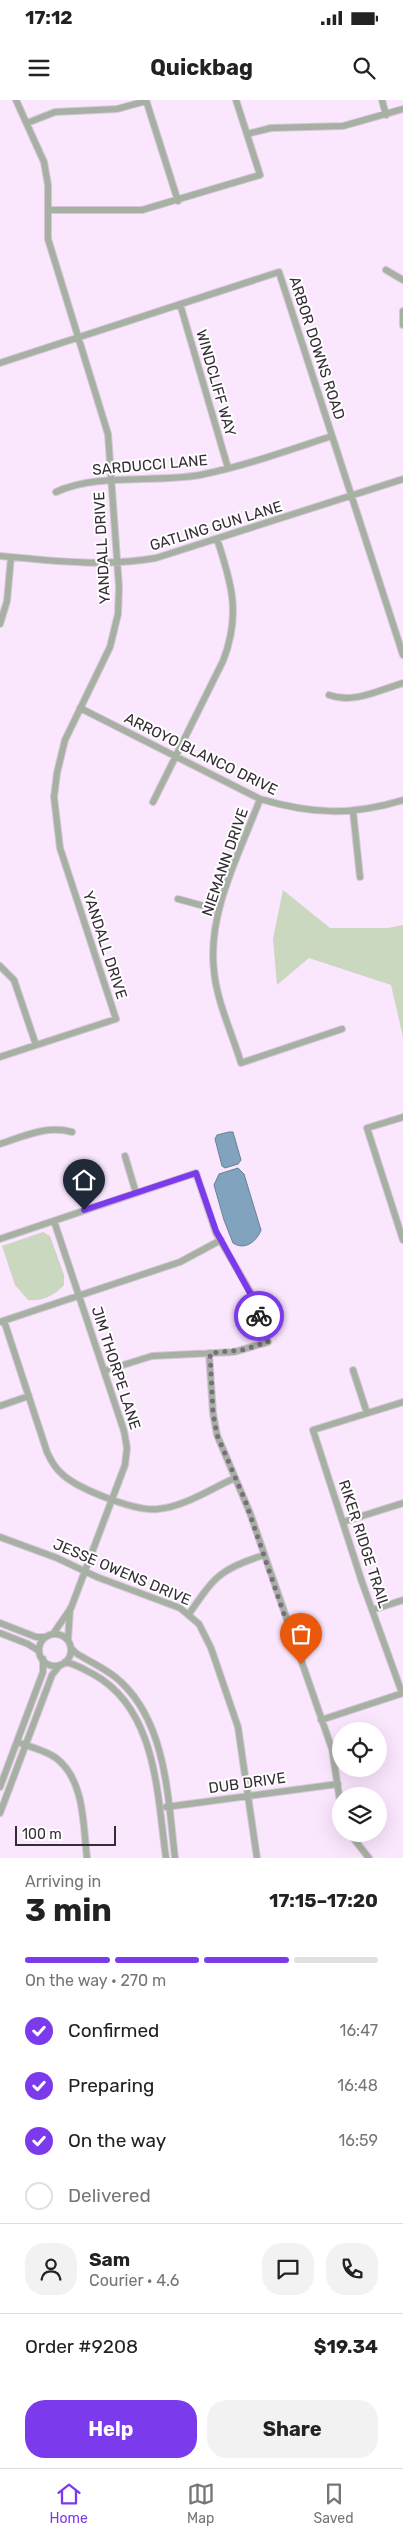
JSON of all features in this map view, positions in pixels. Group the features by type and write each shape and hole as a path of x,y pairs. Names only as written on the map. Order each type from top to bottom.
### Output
{"street":[{"name":"YANDALL DRIVE","path":"16,100 46,168 48,239 104,416 119,596 114,632 107,654 80,708 60,755 54,797 55,820 63,858 116,1019 36,1045"},
{"path":"48,210 142,210 178,201 260,175 236,100"},
{"path":"382,100 386,115"},
{"path":"27,123 61,110 117,109 146,101 178,201"},
{"path":"247,134 271,128 343,126 403,109"},
{"path":"386,270 403,280"},
{"name":"ARBOR DOWNS ROAD","path":"0,363 280,272 403,655"},
{"name":"WINDCLIFF WAY","path":"180,304 228,468"},
{"path":"403,311 403,325"},
{"name":"SARDUCCI LANE","path":"56,492 74,485 184,477 228,468 332,436"},
{"name":"GATLING GUN LANE","path":"0,556 83,564 117,563 156,558 352,497 403,479"},
{"path":"153,802 224,661 233,626 234,612 229,577 217,539"},
{"path":"0,624 7,601 11,557"},
{"path":"329,695 338,698 354,699 403,683"},
{"name":"ARROYO BLANCO DRIVE","path":"80,708 175,758 260,799 302,810 353,811 403,800"},
{"name":"NIEMANN DRIVE","path":"260,799 218,910 214,934 214,972 241,1063 342,1030"},
{"path":"353,811 360,877"},
{"path":"178,899 218,910"},
{"path":"0,966 14,980 36,1045 0,1057"},
{"path":"403,1116 367,1128 403,1240"},
{"path":"0,1144 43,1130 59,1128 72,1132"},
{"path":"124,1156 136,1192"},
{"path":"0,1239 196,1173 220,1240 250,1293 268,1342 242,1350 152,1356 104,1371"},
{"path":"395,1215 403,1212"},
{"name":"JIM THORPE LANE","path":"53,1634 70,1608 113,1499 125,1465 127,1448 104,1371 54,1221"},
{"path":"220,1240 180,1262 2,1321 48,1452 56,1468 76,1484 113,1499 141,1508 156,1510 176,1505 235,1478"},
{"path":"210,1353 215,1424 221,1447 245,1500 321,1720 335,1762 338,1787"},
{"path":"354,1370 367,1413 403,1402"},
{"path":"0,1406 29,1396"},
{"name":"RIKER RIDGE TRAIL","path":"367,1413 313,1430 372,1610 403,1693"},
{"path":"342,1522 403,1503"},
{"name":"JESSE OWENS DRIVE","path":"0,1537 58,1558 84,1571 173,1605 189,1614 206,1635 229,1698 241,1740 257,1858"},
{"path":"189,1614 219,1574 231,1566 264,1555"},
{"path":"372,1610 403,1600"},
{"name":"JIM THORPE LANE","path":"68,1640 70,1608"},
{"path":"0,1623 35,1636 46,1637"},
{"path":"0,1633 28,1644 40,1652"},
{"path":"0,1787 43,1672 43,1659 40,1652 41,1643 46,1637 53,1634 62,1635 68,1640 71,1648 76,1653 111,1673 136,1697 160,1755 175,1858"},
{"path":"0,1813 52,1675 70,1656 71,1648"},
{"path":"43,1659 52,1665 76,1664 105,1680 130,1704 152,1759 166,1858"},
{"path":"321,1720 403,1693"},
{"path":"17,1742 55,1758 74,1778 79,1794 87,1858"},
{"name":"DUB DRIVE","path":"159,1808 338,1784"},
{"path":"356,1842 368,1858"}],"green space":[{"path":"283,890 330,928 388,928 403,925 403,1037 391,985 309,958 277,985 273,939"},
{"path":"43,1232 50,1236 64,1275 64,1285 48,1297 28,1300 15,1285 2,1246"}],"water":[{"path":"233,1132 241,1160 238,1164 225,1168 222,1166 215,1139 217,1135"},
{"path":"238,1168 244,1174 261,1230 254,1241 242,1246 233,1243 214,1185 219,1174"}],"way so far":[{"path":"259,1316 268,1342 234,1352 210,1353 213,1413 221,1447 245,1500 301,1664"}],"route":[{"path":"84,1210 196,1173 216,1231 254,1300 259,1316"}]}
